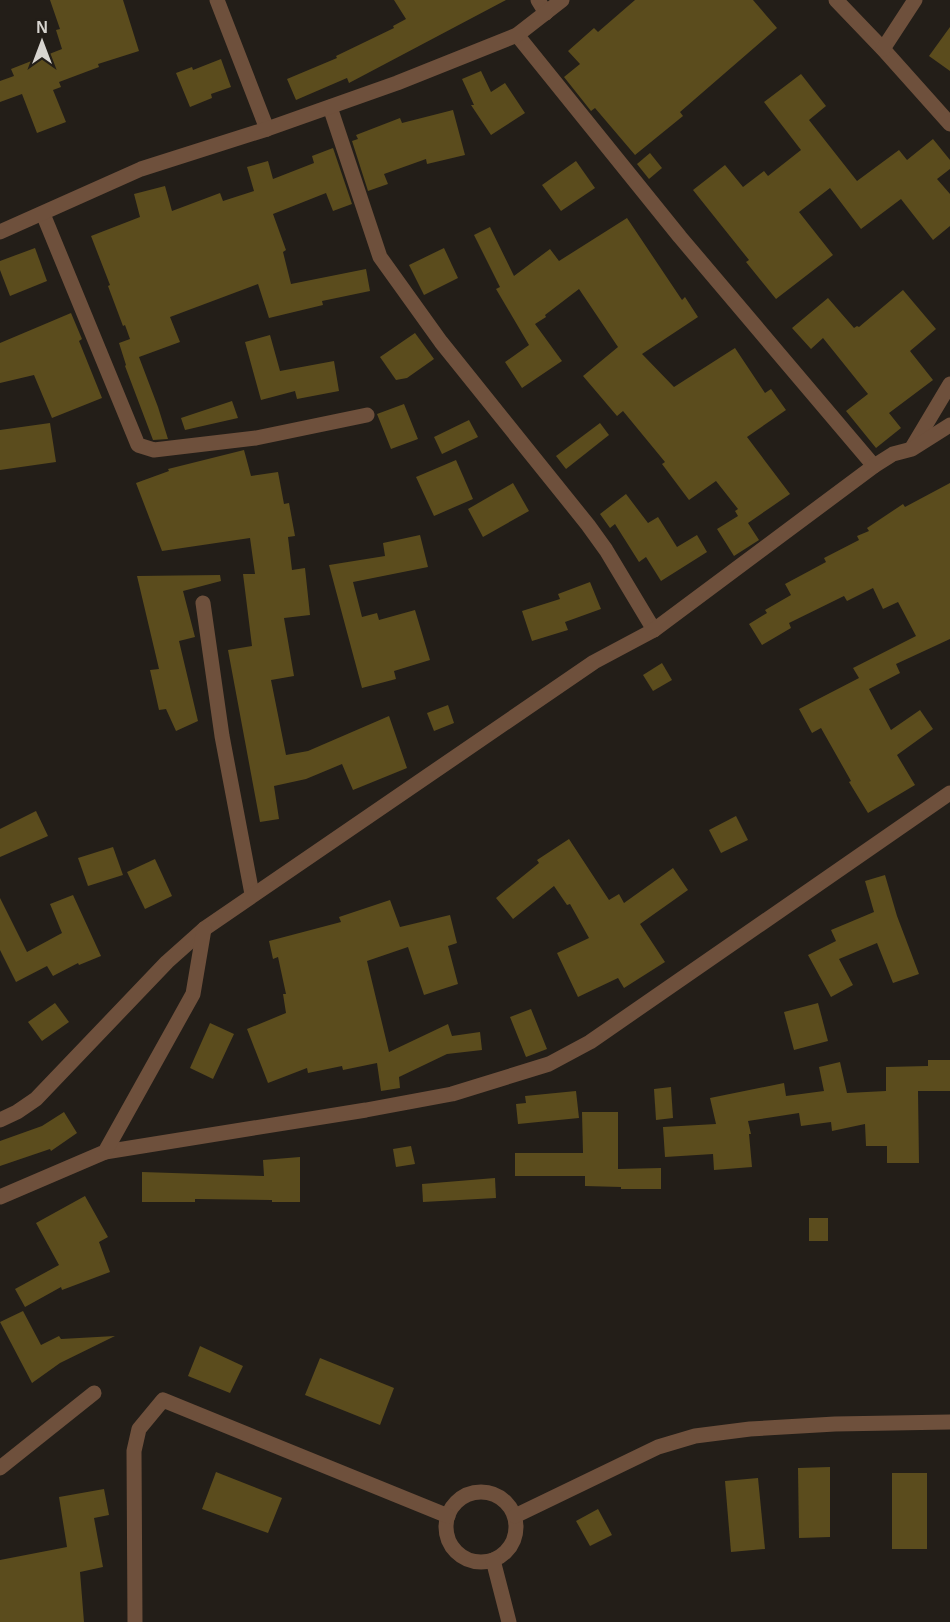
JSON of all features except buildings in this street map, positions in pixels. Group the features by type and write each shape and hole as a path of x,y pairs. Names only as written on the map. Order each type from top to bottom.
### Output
{"street":[{"path":"217,0 267,129"},
{"path":"0,232 141,169 330,107 517,35 542,6 562,0"},
{"path":"836,0 950,124"},
{"path":"883,49 915,0"},
{"path":"517,35 680,237 874,466"},
{"path":"330,107 380,257 441,342 588,525 606,550 654,630"},
{"path":"43,214 138,445 154,450 256,438 367,415"},
{"path":"912,449 950,384"},
{"path":"0,1120 36,1099 167,962 204,929 594,662 654,630 874,466 893,454 912,449 950,425"},
{"path":"203,603 222,736 252,894"},
{"path":"0,1197 105,1152 452,1094 549,1064 590,1042 950,793"},
{"path":"105,1152 193,994 204,929"},
{"path":"0,1468 94,1393"},
{"path":"135,1622 134,1451 139,1429 163,1400 448,1516"},
{"path":"515,1516 658,1447 695,1436 750,1429 835,1424 950,1422"},
{"path":"481,1492 502,1498 515,1516 517,1526 510,1547 503,1555 493,1560 482,1562 461,1556 453,1548 448,1538 446,1527 448,1516 460,1499 470,1494 481,1492"},
{"path":"493,1560 509,1622"}]}
